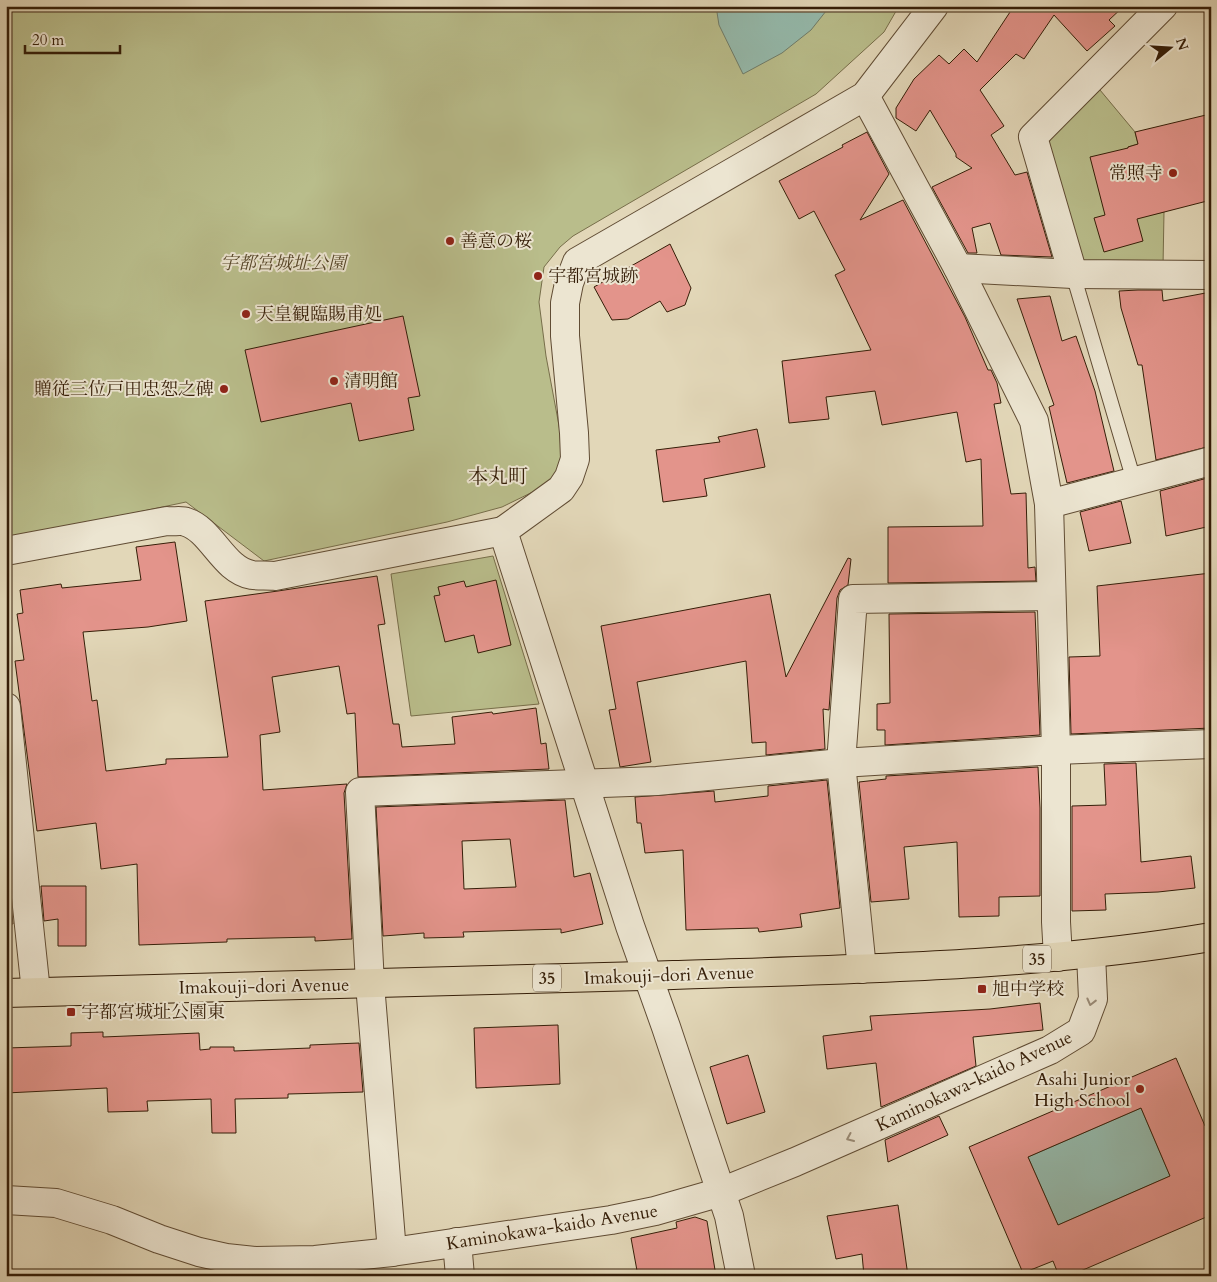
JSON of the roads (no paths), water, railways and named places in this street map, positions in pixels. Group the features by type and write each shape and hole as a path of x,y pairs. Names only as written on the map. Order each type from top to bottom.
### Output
{"main road":[{"name":"Imakouji-dori Avenue","path":"6,993 862,969 1091,954 1211,937"}],"street":[{"path":"6,552 167,521 187,522 202,532 235,567 251,575 275,576 503,531 560,489 569,477 575,459 565,336 565,303 569,283 577,262 865,96 934,6"},
{"path":"1073,274 1033,137 1163,6"},
{"path":"865,96 958,268 1034,421 1049,504 1050,596 1056,750 1056,922 1058,957"},
{"path":"958,268 1073,274 1211,275"},
{"path":"1049,504 1211,461"},
{"path":"503,531 627,918 729,1216 741,1276"},
{"path":"862,969 841,763 853,599 1050,596"},
{"path":"6,706 36,992"},
{"path":"392,1252 370,984 360,792 658,780 841,763 1056,750 1211,744"},
{"name":"Kaminokawa-kaido Avenue","path":"6,1200 56,1203 112,1220 159,1239 199,1252 226,1258 316,1268 392,1252 611,1220 655,1211 721,1192 796,1162 1050,1050 1081,1031 1093,999 1091,954"},
{"path":"457,1242 460,1276"}],"lane":[{"path":"1073,274 1134,482"}],"place":[{"name":"常照寺","path":"1173,173"},
{"name":"善意の桜","path":"450,241"},
{"name":"宇都宮城跡","path":"538,276"},
{"name":"天皇観臨賜甫処","path":"246,314"},
{"name":"清明館","path":"334,381"},
{"name":"贈従三位戸田忠恕之碑","path":"224,389"},
{"name":"旭中学校","path":"982,989"},
{"name":"宇都宮城址公園東","path":"71,1012"},
{"name":"Asahi Junior High School","path":"1140,1089"}],"district":[{"name":"本丸町","path":"498,476"}],"park label":[{"name":"宇都宮城址公園","path":"283,263"}]}
